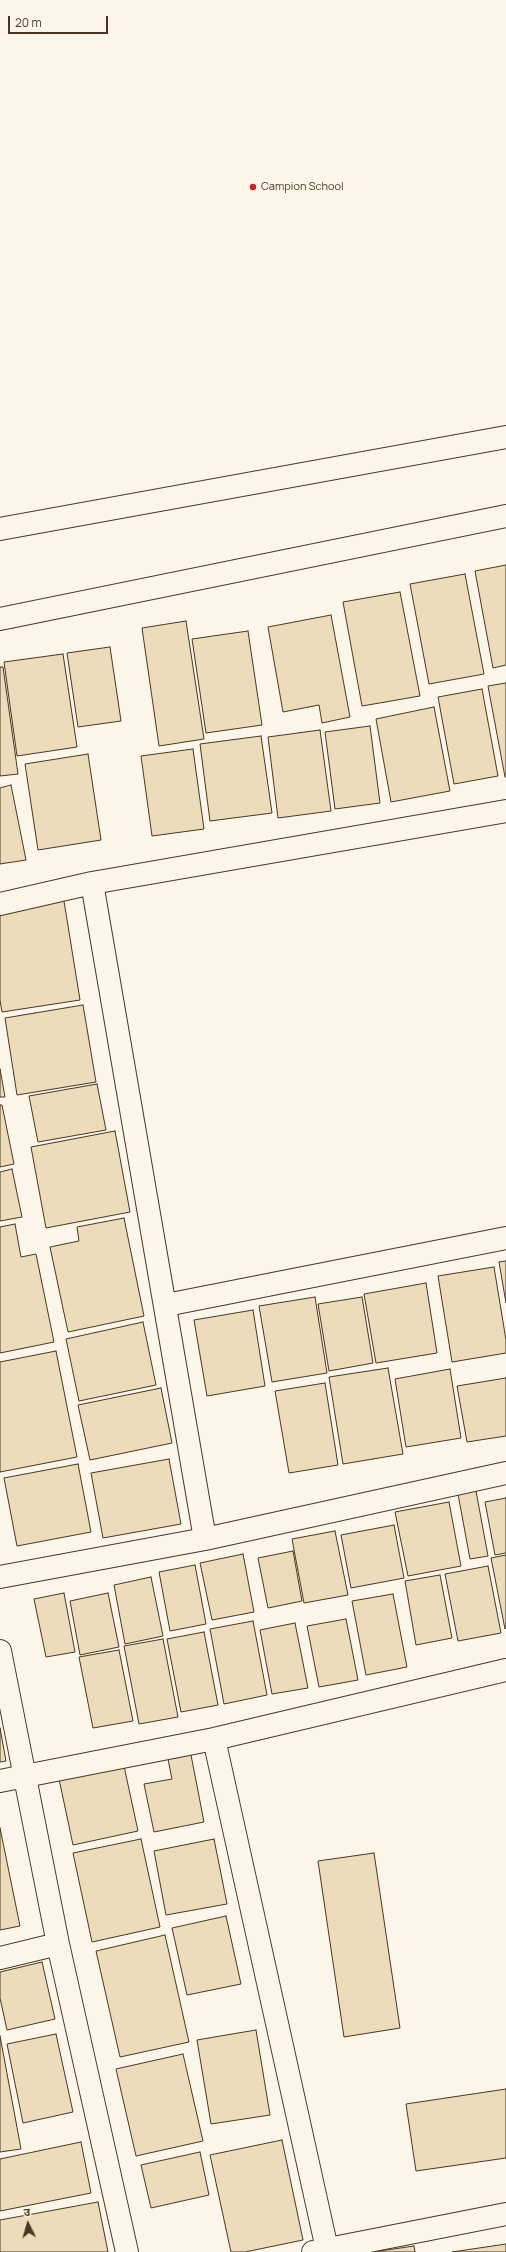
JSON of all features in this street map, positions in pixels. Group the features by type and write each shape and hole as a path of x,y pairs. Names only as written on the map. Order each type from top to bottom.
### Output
{"street":[{"path":"0,529 506,437"},
{"path":"0,619 506,516"},
{"path":"0,904 92,883 506,811"},
{"path":"92,883 206,1539"},
{"path":"166,1306 506,1238"},
{"path":"0,1577 206,1539 506,1473"},
{"path":"0,1651 58,1944 127,2252"},
{"path":"0,1781 214,1739 506,1670"},
{"path":"214,1739 320,2251 506,2214"},
{"path":"0,1958 58,1944"}],"building":[{"path":"506,565 506,665 493,668 475,571"},
{"path":"465,574 484,674 429,684 410,584"},
{"path":"400,592 420,696 362,706 343,602"},
{"path":"331,615 350,717 322,723 319,705 283,712 268,627"},
{"path":"186,621 204,739 159,746 142,628"},
{"path":"248,631 262,725 206,733 192,639"},
{"path":"110,647 121,721 78,727 67,653"},
{"path":"63,654 77,747 17,756 4,662"},
{"path":"0,667 3,667 18,774 0,776"},
{"path":"506,683 506,777 505,777 488,686"},
{"path":"482,689 498,776 454,784 438,697"},
{"path":"434,707 450,791 391,802 376,719"},
{"path":"370,726 380,803 335,809 325,732"},
{"path":"320,730 331,811 278,818 268,737"},
{"path":"261,736 272,813 210,821 200,744"},
{"path":"193,749 204,829 152,836 141,756"},
{"path":"88,754 101,840 38,850 25,764"},
{"path":"11,785 26,860 0,864 0,788"},
{"path":"64,901 80,1000 2,1012 0,1000 0,911"},
{"path":"83,1005 96,1082 17,1095 5,1018"},
{"path":"0,1069 5,1097 0,1097"},
{"path":"97,1084 106,1130 38,1142 29,1096"},
{"path":"0,1105 2,1105 14,1164 0,1167"},
{"path":"115,1131 130,1212 46,1228 31,1147"},
{"path":"12,1169 22,1217 0,1221 0,1172"},
{"path":"124,1218 144,1316 68,1332 50,1247 79,1241 77,1227"},
{"path":"15,1224 21,1257 36,1254 54,1342 0,1353 0,1227"},
{"path":"506,1261 506,1303 499,1262"},
{"path":"494,1267 506,1340 506,1353 452,1362 438,1276"},
{"path":"426,1283 437,1353 376,1363 364,1294"},
{"path":"315,1297 327,1373 272,1382 259,1306"},
{"path":"362,1297 373,1363 329,1371 318,1304"},
{"path":"253,1310 265,1386 207,1396 194,1320"},
{"path":"143,1322 156,1385 79,1401 66,1339"},
{"path":"56,1351 77,1457 0,1472 0,1362"},
{"path":"388,1368 403,1454 343,1464 329,1377"},
{"path":"450,1369 461,1438 406,1447 395,1379"},
{"path":"506,1378 506,1436 467,1442 457,1386"},
{"path":"325,1383 338,1465 289,1473 275,1391"},
{"path":"161,1388 172,1443 90,1460 78,1405"},
{"path":"169,1459 181,1524 103,1538 91,1473"},
{"path":"78,1464 91,1532 17,1546 4,1478"},
{"path":"476,1491 488,1556 470,1559 458,1494"},
{"path":"506,1498 506,1553 495,1555 485,1502"},
{"path":"449,1502 461,1566 408,1576 395,1512"},
{"path":"394,1525 404,1578 351,1588 341,1535"},
{"path":"335,1531 348,1595 304,1603 292,1539"},
{"path":"293,1551 302,1601 268,1608 258,1558"},
{"path":"243,1554 254,1612 212,1620 200,1563"},
{"path":"506,1555 506,1628 505,1629 491,1558"},
{"path":"195,1565 206,1624 170,1631 159,1572"},
{"path":"488,1566 501,1633 458,1641 445,1574"},
{"path":"440,1575 452,1638 416,1645 405,1581"},
{"path":"151,1577 163,1636 125,1644 114,1585"},
{"path":"64,1593 75,1652 46,1657 34,1599"},
{"path":"108,1593 119,1647 80,1655 70,1601"},
{"path":"393,1594 407,1667 366,1675 352,1601"},
{"path":"346,1619 358,1680 319,1687 307,1626"},
{"path":"253,1621 267,1695 224,1704 210,1629"},
{"path":"295,1623 308,1688 272,1694 260,1630"},
{"path":"204,1632 218,1705 181,1712 167,1639"},
{"path":"163,1639 178,1717 139,1724 124,1646"},
{"path":"119,1650 133,1721 93,1728 79,1657"},
{"path":"0,1728 6,1761 0,1762"},
{"path":"191,1755 204,1822 154,1832 144,1784 172,1779 168,1759"},
{"path":"124,1766 138,1831 73,1845 59,1779"},
{"path":"0,1828 20,1926 0,1930"},
{"path":"141,1839 160,1927 92,1942 73,1853"},
{"path":"214,1839 227,1904 166,1915 154,1851"},
{"path":"374,1853 400,2028 344,2037 318,1861"},
{"path":"226,1916 241,1984 187,1995 172,1928"},
{"path":"165,1935 189,2042 120,2057 96,1951"},
{"path":"42,1962 55,2019 7,2030 0,1998 0,1972"},
{"path":"256,2030 270,2115 211,2124 197,2040"},
{"path":"56,2034 73,2112 23,2123 7,2044"},
{"path":"0,2036 21,2149 0,2152"},
{"path":"183,2054 203,2141 136,2156 116,2069"},
{"path":"506,2089 506,2158 416,2171 406,2104"},
{"path":"282,2140 303,2240 245,2252 231,2252 210,2155"},
{"path":"81,2142 91,2193 0,2211 0,2159"},
{"path":"200,2152 209,2195 151,2208 141,2165"},
{"path":"98,2202 108,2252 0,2252 0,2220"},
{"path":"506,2244 506,2252 452,2252"},
{"path":"414,2246 415,2252 373,2252"}],"place":[{"name":"Campion School","path":"253,187"}]}
